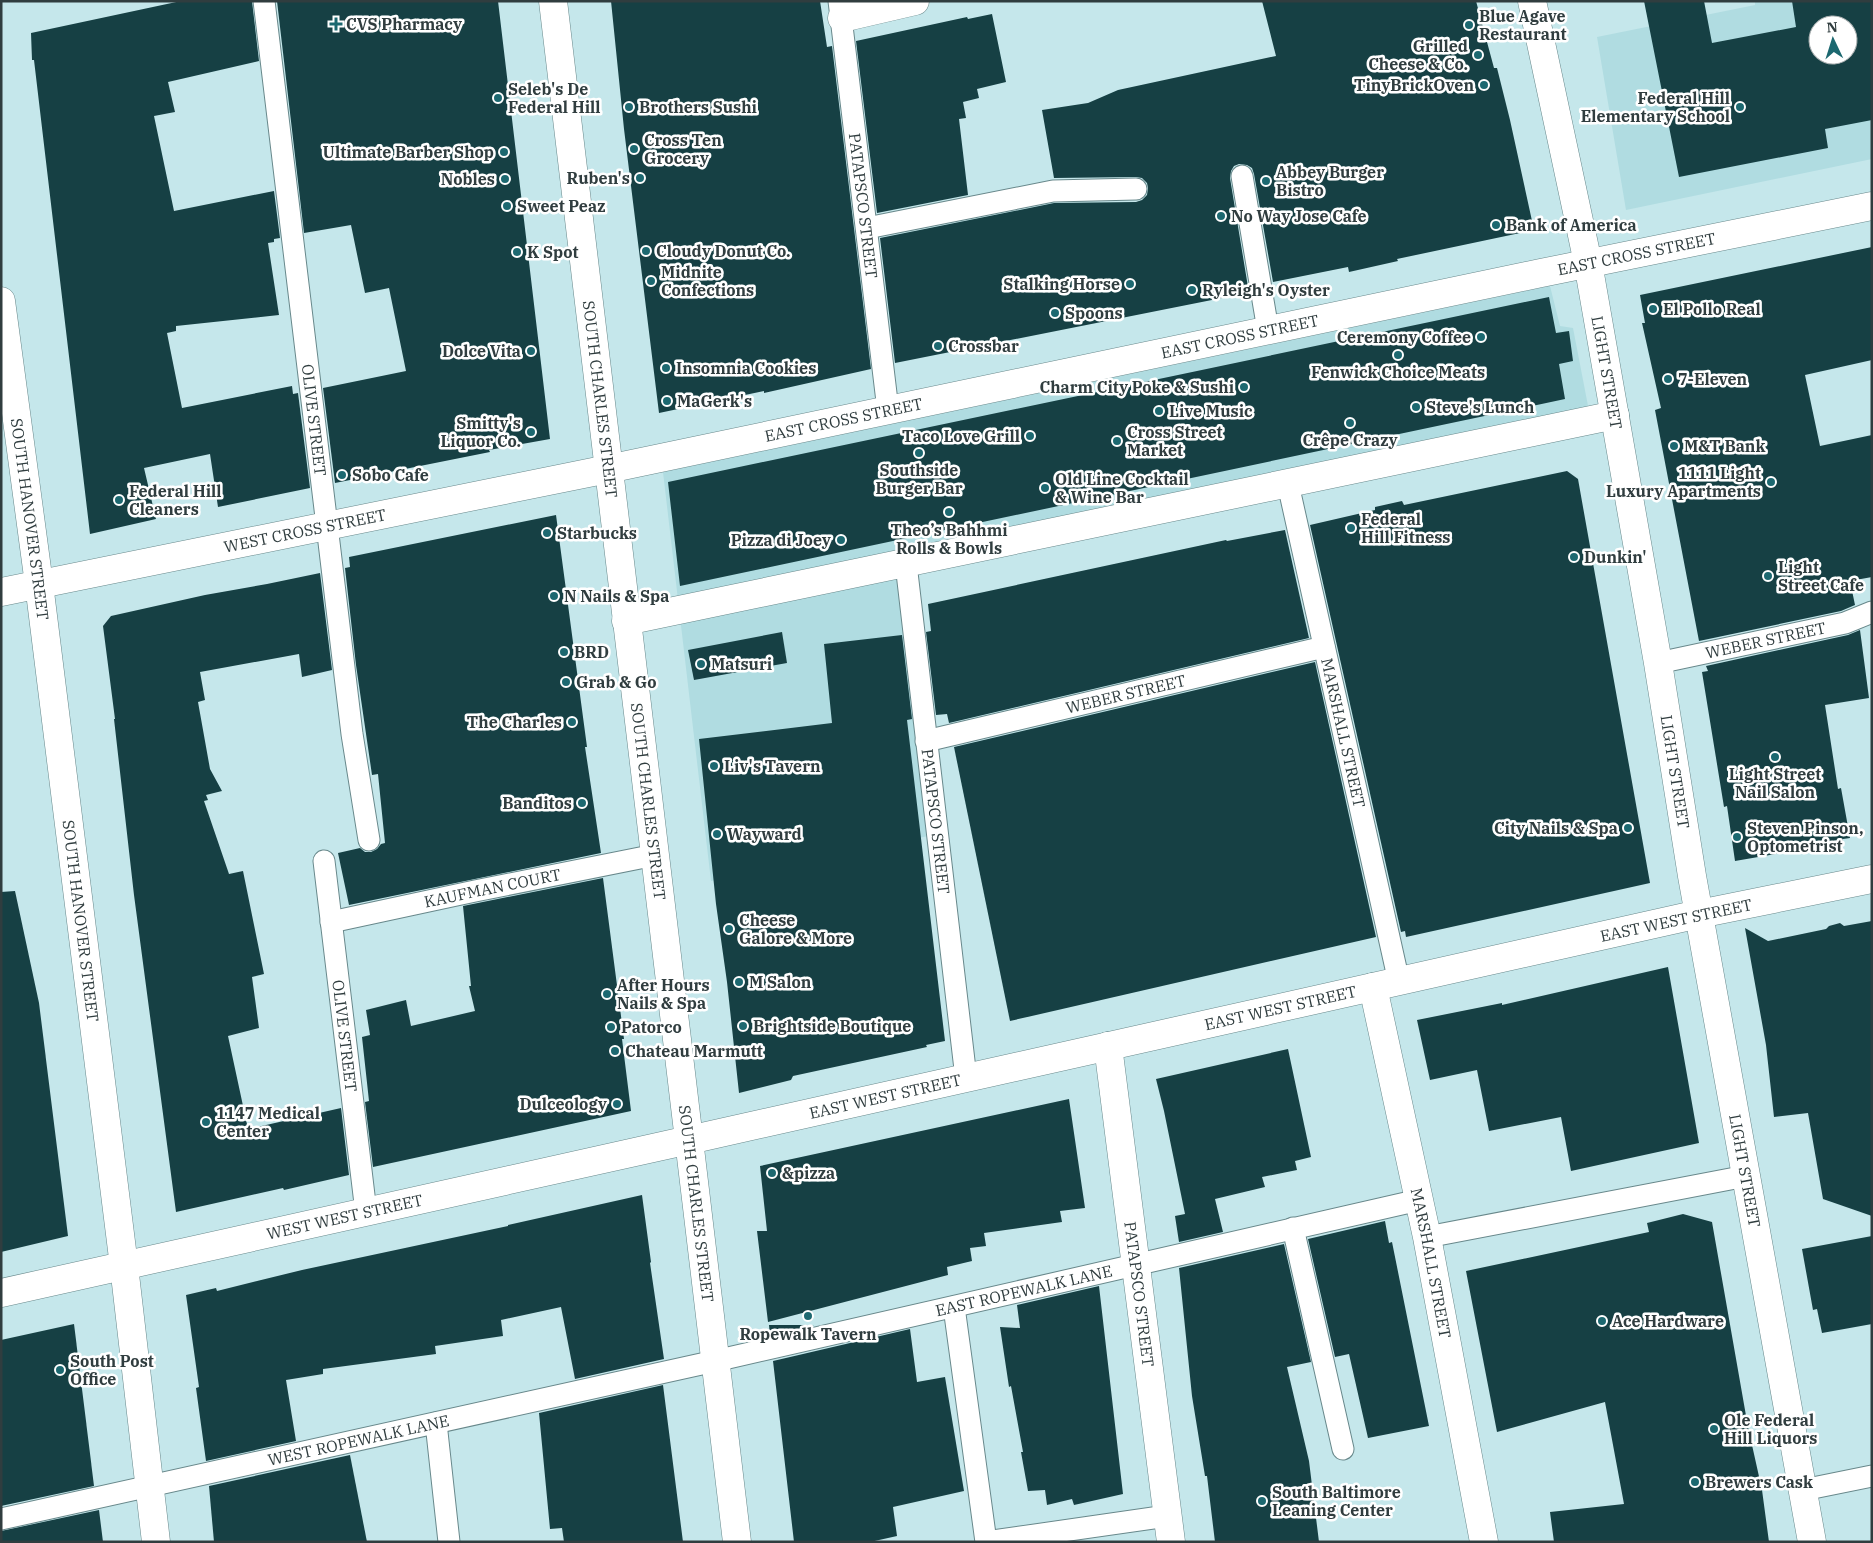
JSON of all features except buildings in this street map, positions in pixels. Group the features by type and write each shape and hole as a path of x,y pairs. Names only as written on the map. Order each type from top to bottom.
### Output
{"street":[{"name":"SOUTH CHARLES STREET","path":"552,1 737,1542"},
{"path":"841,10 915,1"},
{"name":"LIGHT STREET","path":"1532,1 1588,263 1658,663 1699,914 1812,1542"},
{"name":"EAST CROSS STREET","path":"608,469 1588,263 1872,206"},
{"name":"SOUTH HANOVER STREET","path":"1,301 39,584 124,1266 156,1542"},
{"path":"626,621 1615,415"},
{"name":"WEST CROSS STREET","path":"1,592 608,469"},
{"name":"EAST WEST STREET","path":"689,1140 1699,914 1872,879"},
{"name":"MARSHALL STREET","path":"1386,984 1419,1200 1484,1542"},
{"name":"PATAPSCO STREET","path":"1108,1046 1169,1529"},
{"name":"WEST WEST STREET","path":"1,1293 689,1140"}],"lane":[{"name":"OLIVE STREET","path":"264,1 352,734 369,840"},
{"name":"PATAPSCO STREET","path":"841,10 888,410"},
{"path":"1242,176 1268,330"},
{"path":"867,228 1053,191 1136,189"},
{"name":"MARSHALL STREET","path":"1288,484 1324,647 1386,984"},
{"name":"PATAPSCO STREET","path":"906,564 966,1078"},
{"name":"WEBER STREET","path":"1658,663 1846,624 1872,612"},
{"name":"WEBER STREET","path":"926,741 1324,647"},
{"name":"KAUFMAN COURT","path":"331,922 655,855"},
{"name":"OLIVE STREET","path":"324,861 366,1212"},
{"path":"1427,1237 1746,1176"},
{"name":"EAST ROPEWALK LANE","path":"715,1361 1419,1200"},
{"path":"1293,1228 1343,1449"},
{"path":"954,1306 986,1542 1169,1529"},
{"name":"WEST ROPEWALK LANE","path":"1,1519 715,1361"},
{"path":"436,1423 449,1542"},
{"path":"1803,1490 1872,1476"}],"shaded area":[{"name":"Federal Hill Elementary School","path":"1755,1 1872,1 1872,159 1626,210 1597,37 1755,5"},
{"path":"1550,286 1560,326 1573,328 1589,411 894,554 928,836 711,881 663,472"}],"place":[{"name":"CVS Pharmacy","path":"336,24"},
{"name":"Blue Agave Restaurant","path":"1469,25"},
{"name":"Grilled Cheese & Co.","path":"1478,55"},
{"name":"TinyBrickOven","path":"1484,85"},
{"name":"Seleb's De Federal Hill","path":"498,98"},
{"name":"Brothers Sushi","path":"629,107"},
{"name":"Federal Hill Elementary School","path":"1740,107"},
{"name":"Cross Ten Grocery","path":"634,149"},
{"name":"Ultimate Barber Shop","path":"504,152"},
{"name":"Ruben's","path":"640,178"},
{"name":"Nobles","path":"505,179"},
{"name":"Abbey Burger Bistro","path":"1266,181"},
{"name":"Sweet Peaz","path":"507,206"},
{"name":"No Way Jose Cafe","path":"1221,216"},
{"name":"Bank of America","path":"1496,225"},
{"name":"Cloudy Donut Co.","path":"646,251"},
{"name":"K Spot","path":"517,252"},
{"name":"Midnite Confections","path":"651,281"},
{"name":"Stalking Horse","path":"1130,284"},
{"name":"Ryleigh's Oyster","path":"1192,290"},
{"name":"El Pollo Real","path":"1653,309"},
{"name":"Spoons","path":"1055,313"},
{"name":"Ceremony Coffee","path":"1481,337"},
{"name":"Crossbar","path":"938,346"},
{"name":"Dolce Vita","path":"531,351"},
{"name":"Fenwick Choice Meats","path":"1398,355"},
{"name":"Insomnia Cookies","path":"666,368"},
{"name":"7-Eleven","path":"1668,379"},
{"name":"Charm City Poke & Sushi","path":"1244,387"},
{"name":"MaGerk's","path":"667,401"},
{"name":"Steve's Lunch","path":"1416,407"},
{"name":"Live Music","path":"1159,411"},
{"name":"Crêpe Crazy","path":"1350,423"},
{"name":"Smitty's Liquor Co.","path":"531,432"},
{"name":"Taco Love Grill","path":"1030,436"},
{"name":"Cross Street Market","path":"1117,441"},
{"name":"M&T Bank","path":"1674,446"},
{"name":"Southside Burger Bar","path":"919,453"},
{"name":"Sobo Cafe","path":"342,475"},
{"name":"1111 Light Luxury Apartments","path":"1771,482"},
{"name":"Old Line Cocktail & Wine Bar","path":"1045,488"},
{"name":"Federal Hill Cleaners","path":"119,500"},
{"name":"Theo’s Bahhmi Rolls & Bowls","path":"949,512"},
{"name":"Federal Hill Fitness","path":"1351,528"},
{"name":"Starbucks","path":"547,533"},
{"name":"Pizza di Joey","path":"841,540"},
{"name":"Dunkin'","path":"1574,557"},
{"name":"Light Street Cafe","path":"1768,576"},
{"name":"N Nails & Spa","path":"554,596"},
{"name":"BRD","path":"564,652"},
{"name":"Matsuri","path":"701,664"},
{"name":"Grab & Go","path":"566,682"},
{"name":"The Charles","path":"572,722"},
{"name":"Light Street Nail Salon","path":"1775,757"},
{"name":"Liv's Tavern","path":"714,766"},
{"name":"Banditos","path":"582,803"},
{"name":"City Nails & Spa","path":"1628,828"},
{"name":"Wayward","path":"717,834"},
{"name":"Steven Pinson, Optometrist","path":"1737,837"},
{"name":"Cheese Galore & More","path":"729,929"},
{"name":"M Salon","path":"739,982"},
{"name":"After Hours Nails & Spa","path":"607,994"},
{"name":"Brightside Boutique","path":"743,1026"},
{"name":"Patorco","path":"611,1027"},
{"name":"Chateau Marmutt","path":"615,1051"},
{"name":"Dulceology","path":"617,1104"},
{"name":"1147 Medical Center","path":"206,1122"},
{"name":"&pizza","path":"772,1173"},
{"name":"Ropewalk Tavern","path":"808,1316"},
{"name":"Ace Hardware","path":"1602,1321"},
{"name":"South Post Office","path":"60,1370"},
{"name":"Ole Federal Hill Liquors","path":"1714,1429"},
{"name":"Brewers Cask","path":"1695,1482"},
{"name":"South Baltimore Leaning Center","path":"1262,1501"}]}
